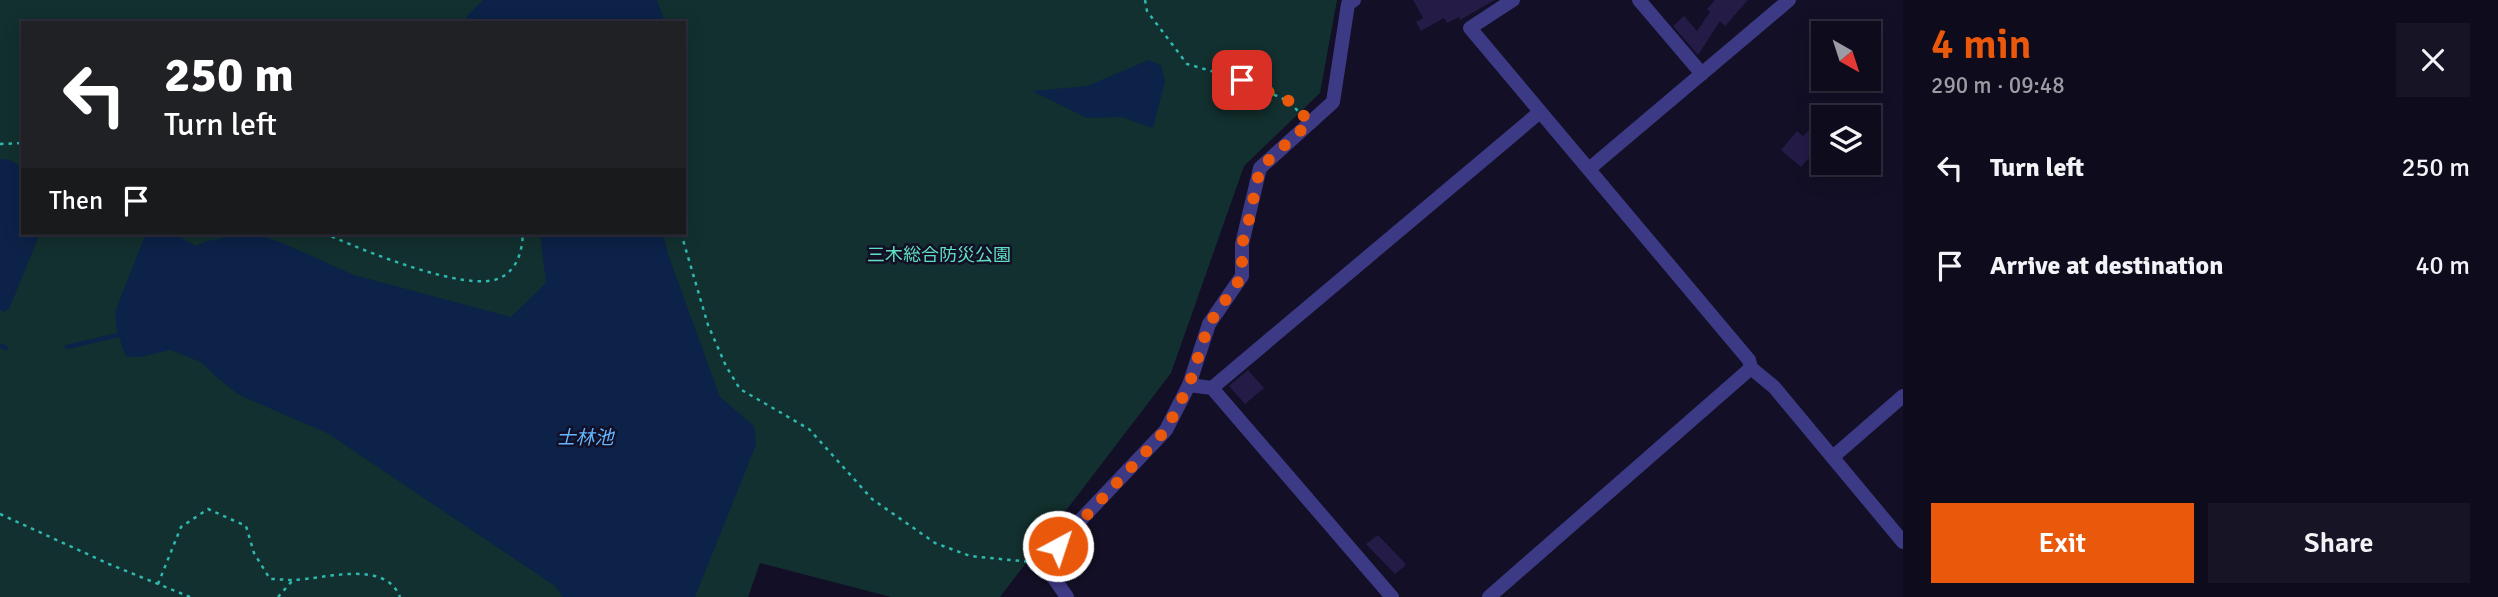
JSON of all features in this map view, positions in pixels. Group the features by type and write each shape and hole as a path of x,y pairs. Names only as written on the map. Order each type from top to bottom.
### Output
{"street":[{"path":"1067,597 1044,564 1072,528 1166,430 1189,385 1209,324 1242,276 1242,244 1260,168 1333,102 1348,4 1354,0"},
{"path":"1639,0 1702,74"},
{"path":"1589,170 1788,0"},
{"path":"1510,1 1470,28 1749,360 1751,368 1773,387 1903,541"},
{"path":"1212,388 1540,112"},
{"path":"1489,597 1751,368"},
{"path":"1189,385 1212,388 1392,597"},
{"path":"1833,456 1903,396"}],"path":[{"path":"1145,0 1147,11 1187,64 1242,80 1289,101 1310,122"},
{"path":"0,144 21,143"},
{"path":"329,235 370,253 450,277 491,281 507,274 518,260 523,235"},
{"path":"682,235 708,326 726,366 745,394 808,429 872,499 894,517 935,543 970,556 1044,564"},
{"path":"158,584 181,527 208,509 246,526 254,553 270,579 293,580 360,573 387,580 400,597"},
{"path":"0,514 190,597"},
{"path":"278,597 293,580"}],"green space":[{"name":"三木総合防災公園","path":"0,0 1337,0 1320,93 1244,166 1171,373 1000,597 891,597 760,563 748,597 0,597"}],"water":[{"path":"483,0 657,0 664,21 467,21 467,16"},
{"path":"1149,60 1161,65 1165,81 1153,128 1121,117 1087,118 1032,91 1087,86"},
{"path":"0,159 10,160 21,167 21,235 39,235 9,309 4,312 0,310"},
{"name":"士林池","path":"145,235 176,235 196,246 207,241 240,235 257,235 280,242 354,275 511,317 546,283 540,235 663,235 720,397 754,426 756,445 695,597 563,597 555,586 327,433 239,395 201,362 171,350 126,357 117,331 115,312"}],"building":[{"path":"1413,0 1495,0 1460,20 1459,17 1447,23 1444,18 1421,31 1416,22 1423,18"},
{"path":"1715,0 1748,0 1725,26 1720,21 1698,55 1673,26 1684,16 1697,31 1710,12 1707,9"},
{"path":"1811,128 1811,156 1801,167 1781,150 1797,131 1803,136"},
{"path":"1248,370 1264,388 1245,404 1229,386"},
{"path":"1378,535 1406,565 1395,574 1366,544"}],"waterway":[{"path":"67,347 118,335"},
{"path":"0,346 6,348"}],"route":[{"path":"1058,546 1166,430 1189,385 1209,324 1242,276 1242,244 1260,168 1310,122 1289,101 1242,80"}]}
